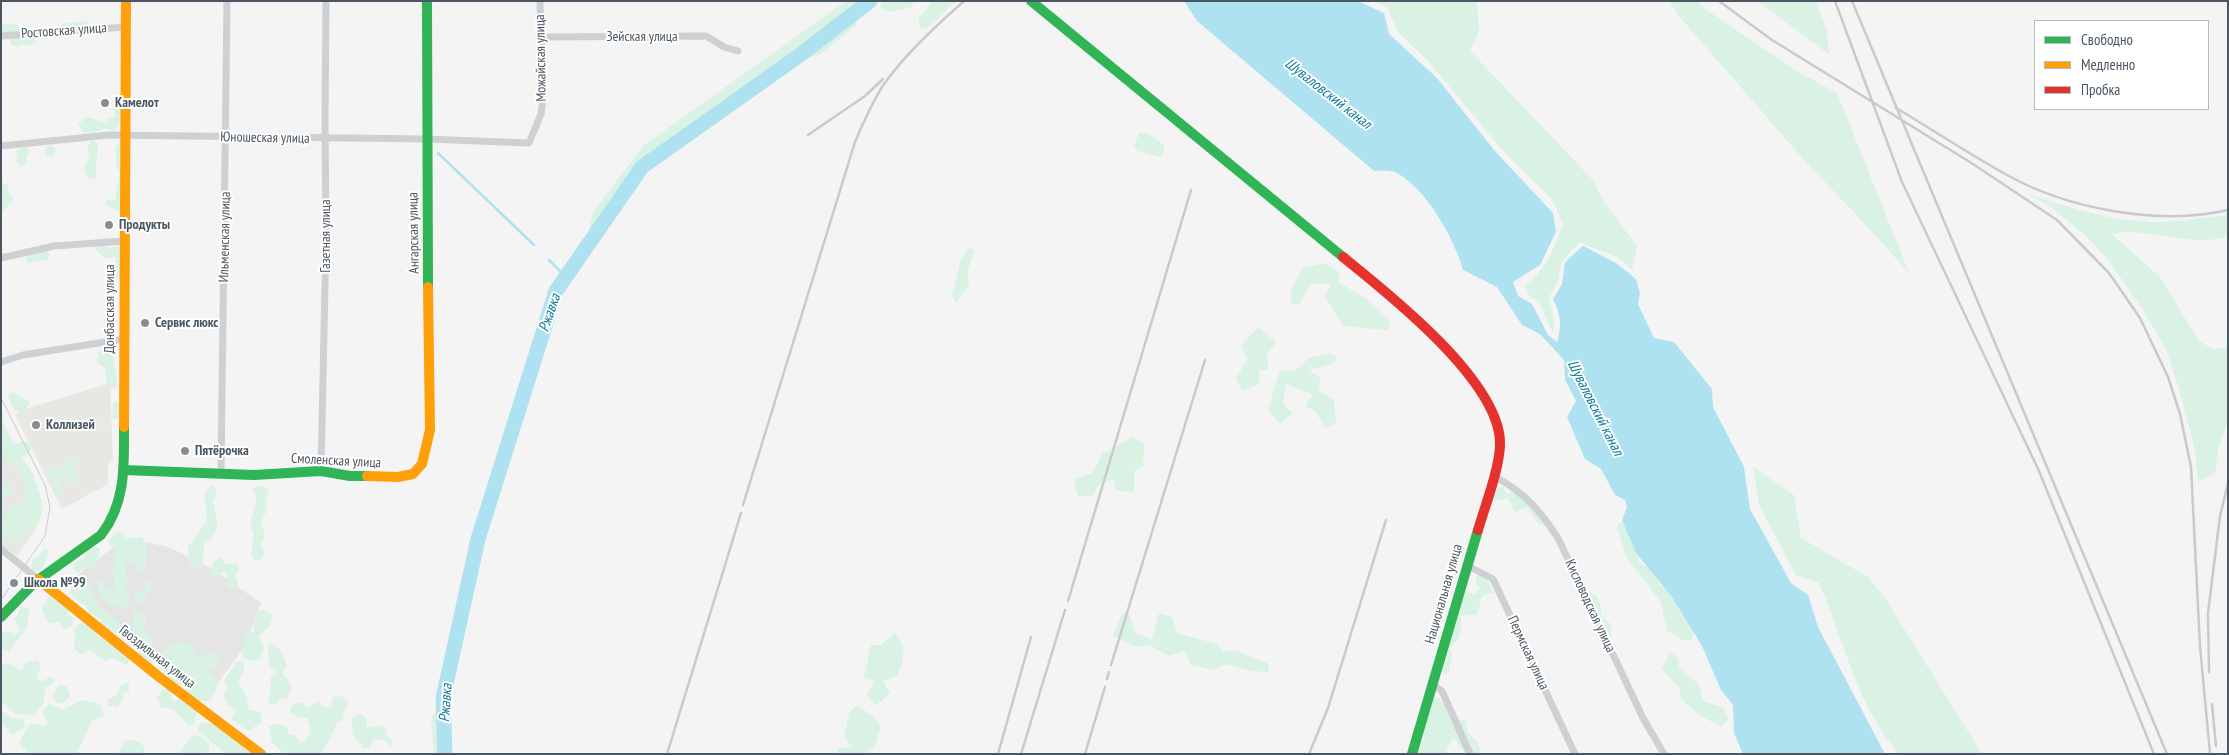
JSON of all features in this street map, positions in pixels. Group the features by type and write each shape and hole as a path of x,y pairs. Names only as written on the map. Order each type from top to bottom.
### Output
{"street":[{"name":"Донбасская улица","path":"1,617 38,579 86,546 109,525 119,502 124,470 126,1"},
{"name":"Ильменская улица","path":"221,472 227,1"},
{"name":"Газетная улица","path":"321,471 326,239 326,1"},
{"name":"Ангарская улица","path":"422,464 430,430 426,139 427,1"},
{"name":"Можайская улица","path":"529,143 541,114 543,99 540,1"},
{"name":"Национальная улица","path":"1031,1 1407,309 1439,341 1467,375 1492,415 1500,442 1494,476 1466,565 1412,754"},
{"name":"Ростовская улица","path":"1,36 126,26"},
{"name":"Зейская улица","path":"542,37 706,36 724,47 738,51"},
{"name":"Юношеская улица","path":"1,146 109,135 426,139 529,143"},
{"path":"1,258 54,246 125,241"},
{"path":"1,362 23,355 124,339"},
{"name":"Смоленская улица","path":"124,470 221,472 254,475 321,471 350,476 398,477 412,474 422,464"},
{"name":"Кисловодская улица","path":"1494,476 1513,487 1540,510 1558,538 1643,718 1664,754"},
{"path":"1,549 38,579"},
{"name":"Пермская улица","path":"1466,565 1493,579 1575,754"},
{"name":"Гвоздильная улица","path":"38,579 158,676 261,754"},
{"path":"1432,684 1442,692 1470,754"}],"shaded area":[{"path":"110,383 113,460 108,465 108,484 62,509 15,415 25,409"},
{"path":"1,428 33,485 39,515 35,530 17,556 1,544"},
{"path":"132,540 165,546 177,551 214,570 261,603 245,646 211,693 73,591 69,582 121,541"}],"green space":[{"path":"846,1 872,1 859,11 856,26 819,55 793,61 698,128 642,162 603,222 589,229 593,212 644,145"},
{"path":"883,1 915,1 910,8 889,12 880,7"},
{"path":"933,1 956,1 931,26 921,30 918,19"},
{"path":"1373,1 1477,1 1479,31 1470,51 1593,180 1603,201 1637,246 1632,270 1617,257 1579,242 1561,263 1558,281 1549,298 1554,321 1553,333 1539,302 1529,295 1525,285 1544,266 1563,225 1553,200 1505,153 1427,60 1397,31 1388,8"},
{"path":"1669,1 1698,1 1704,8 1798,72 1837,93 1909,273 1811,168 1678,15"},
{"path":"1757,1 1816,1 1826,29 1830,55"},
{"path":"86,21 91,24 89,30 65,32 61,28 62,24"},
{"path":"1,24 17,24 20,28 18,33 1,33"},
{"path":"31,35 37,41 30,46 24,44 18,47 10,44 10,39 17,36 25,40"},
{"path":"120,100 123,108 115,131 105,128 94,133 83,132 78,124 87,117 105,122 111,117 116,117 113,107"},
{"path":"1139,133 1149,134 1164,145 1163,154 1159,157 1137,151 1134,145"},
{"path":"92,140 98,143 96,178 88,179 84,168 90,155 87,147"},
{"path":"124,140 126,208 117,211 106,204 107,200 115,200 121,173 116,166 116,147"},
{"path":"25,146 30,151 26,157 27,163 21,166 15,161 18,157 16,151"},
{"path":"48,146 52,146 55,151 54,155 48,156 45,153 45,149"},
{"path":"2,183 9,186 8,192 14,199 2,212"},
{"path":"2029,194 2107,217 2139,221 2192,220 2228,215 2228,236 2214,239 2185,239 2126,232 2112,234 2160,277 2199,341 2213,349 2228,347 2228,418 2218,450 2215,474 2198,481 2195,450 2179,389 2166,349 2148,318 2107,258 2085,235 2052,208"},
{"path":"100,240 108,248 117,246 122,251 120,282 116,276 116,258 104,258 95,248"},
{"path":"970,247 975,251 967,271 969,285 956,303 952,295 961,259"},
{"path":"46,251 50,254 47,260 28,263 26,259 27,254"},
{"path":"1325,263 1340,273 1338,282 1365,298 1391,322 1387,330 1343,326 1325,297 1331,284 1311,284 1299,305 1291,304 1290,292 1303,268"},
{"path":"1258,327 1276,342 1267,355 1268,369 1259,371 1259,384 1242,391 1236,378 1248,359 1241,346"},
{"path":"106,349 114,358 118,385 112,389 107,386 105,368 97,363 98,352"},
{"path":"1330,353 1338,358 1332,364 1309,370 1321,379 1318,390 1334,400 1336,423 1325,429 1316,412 1305,406 1313,395 1286,384 1283,404 1293,413 1280,424 1268,409 1280,371 1296,370 1309,358"},
{"path":"13,392 30,402 24,414 14,410 8,396"},
{"path":"116,401 121,404 118,420 112,418 113,404"},
{"path":"1,419 14,444 27,441 32,446 30,452 22,457 33,474 43,505 39,523 14,547 10,539 1,540 2,528 4,518 10,510 21,504 26,482 18,467 7,463 1,448"},
{"path":"1133,437 1144,444 1143,467 1134,471 1134,493 1116,490 1113,479 1097,486 1094,496 1079,496 1074,486 1076,478 1093,473 1102,454"},
{"path":"67,457 77,462 74,471 81,481 74,486 66,477 59,484 64,494 58,497 46,471 52,467 62,469"},
{"path":"1753,467 1794,495 1801,538 1868,577 1885,598 1982,754 1899,754 1872,715 1862,694 1819,583 1796,575 1759,505"},
{"path":"1,483 9,484 13,491 9,496 1,496"},
{"path":"213,485 217,494 212,501 218,527 211,540 204,544 203,563 197,568 189,565 188,546 207,521 205,494 210,486"},
{"path":"256,486 266,487 269,493 265,500 267,510 261,522 264,539 261,545 264,553 261,560 255,561 251,554 254,536 250,524 257,498 252,489"},
{"path":"1503,487 1506,494 1518,489 1552,523 1539,525 1527,507 1515,512 1508,498 1494,501 1493,491"},
{"path":"1619,523 1626,525 1640,563 1654,572 1659,584 1671,593 1694,631 1692,639 1685,641 1667,631 1661,602 1627,558 1617,528"},
{"path":"119,531 127,538 142,537 147,548 145,570 138,571 132,561 126,562 126,573 130,578 124,589 129,594 128,607 122,609 116,605 110,606 100,596 97,583 102,581 107,589 113,590 115,587 112,569 117,549 108,544 109,539"},
{"path":"98,547 100,550 97,559 98,565 78,573 73,569 75,562 84,558 85,551"},
{"path":"45,549 49,552 43,567 38,571 32,570 32,561"},
{"path":"220,557 226,564 236,564 239,569 235,576 238,582 236,590 228,588 227,574 224,571 215,577 210,575 213,563"},
{"path":"1477,576 1487,579 1493,592 1482,596 1477,614 1461,616 1459,637 1450,647 1452,655 1449,672 1444,674 1441,667 1455,617 1467,591 1475,594 1480,588 1476,583"},
{"path":"88,580 99,608 107,610 110,616 121,624 120,632 112,633 101,625 101,619 88,612 86,605 81,604 70,593 73,581"},
{"path":"152,581 154,586 142,603 136,603 134,597 138,591 145,590 146,583"},
{"path":"51,594 73,604 68,614 74,619 72,626 65,629 59,622 49,623 41,608"},
{"path":"1588,595 1595,595 1600,603 1602,617 1611,624 1611,639 1603,640 1598,634 1599,617 1587,612 1583,604"},
{"path":"21,607 30,608 26,629 9,651 1,649 1,634 9,631 16,634 20,630 15,620"},
{"path":"264,609 273,616 270,625 259,636 264,648 260,659 251,661 241,656 246,636 253,632 256,612"},
{"path":"134,611 143,612 147,621 143,628 153,641 151,647 156,655 153,663 143,662 139,657 140,647 132,637"},
{"path":"1123,613 1130,615 1135,633 1152,639 1159,613 1172,617 1177,633 1217,644 1223,652 1235,650 1269,664 1268,672 1252,671 1226,664 1213,670 1191,665 1185,651 1169,656 1150,645 1137,647 1112,636"},
{"path":"85,621 95,628 98,636 128,654 129,662 126,665 113,658 105,661 89,650 81,655 74,649 75,627"},
{"path":"895,633 902,644 904,654 897,676 883,681 890,693 876,706 867,694 874,681 864,677 871,645 881,645"},
{"path":"178,641 190,644 197,656 218,653 221,657 217,667 209,671 217,681 216,690 210,701 200,701 190,695 182,685 174,683 157,665 165,645 170,646"},
{"path":"272,643 281,651 287,666 282,673 291,685 286,699 279,699 276,705 269,704 271,677 277,672 269,665 268,646"},
{"path":"1670,652 1678,658 1679,667 1699,685 1703,701 1724,708 1728,720 1721,727 1698,714 1681,699 1679,688 1662,669"},
{"path":"37,660 41,665 37,676 40,682 50,677 55,679 52,685 45,688 44,703 33,715 16,714 1,701 1,664 9,663 22,671 25,663"},
{"path":"242,661 245,667 238,683 246,695 249,710 261,712 262,722 248,731 232,719 236,709 228,706 224,695 228,685 223,682 236,662"},
{"path":"129,682 129,692 124,692 122,702 117,707 108,706 108,699 117,695 121,685"},
{"path":"60,685 67,687 70,697 63,703 55,702 53,695"},
{"path":"171,689 171,698 174,701 182,698 198,708 194,723 189,726 173,709 161,707 157,698 162,690"},
{"path":"341,696 348,701 343,719 336,724 322,754 285,754 272,743 269,727 276,724 287,726 288,734 294,735 300,741 306,741 311,731 307,718 297,717 290,712 293,703 302,703 309,708 318,701 324,707 331,708 333,697"},
{"path":"1438,698 1454,710 1458,719 1466,721 1468,733 1477,742 1482,754 1466,754 1453,737 1445,754 1418,754 1417,747 1424,738 1424,721 1430,713 1433,699"},
{"path":"83,700 100,704 104,716 91,722 77,754 29,754 19,743 30,723 44,726 48,724 42,711 50,703 62,710"},
{"path":"857,705 873,716 881,726 875,746 866,754 838,754 838,749 852,746 844,737 849,713"},
{"path":"439,708 445,711 447,754 434,754 431,717"},
{"path":"2,711 11,718 23,719 25,727 12,735 1,722"},
{"path":"359,713 366,718 367,728 381,725 387,730 386,736 393,740 392,747 383,740 374,739 369,748 363,748 353,735 351,719"},
{"path":"201,723 218,724 242,742 245,749 253,751 253,754 234,754 233,752 226,754 197,730"},
{"path":"198,735 209,743 209,752 179,754 191,737"},
{"path":"124,740 134,740 144,746 144,754 115,754 120,751"}],"water":[{"name":"Шуваловский канал","path":"1184,1 1358,1 1384,13 1389,34 1437,78 1494,150 1553,213 1556,232 1540,265 1513,282 1518,296 1532,304 1548,335 1557,342 1560,320 1553,299 1562,284 1565,262 1583,246 1616,263 1636,279 1640,293 1638,304 1654,338 1674,342 1712,389 1713,407 1744,467 1750,509 1791,583 1808,595 1818,627 1885,754 1743,754 1734,733 1733,705 1721,690 1702,646 1672,597 1636,553 1622,520 1627,507 1625,500 1615,495 1601,469 1585,459 1567,417 1576,401 1565,380 1564,360 1540,334 1522,325 1497,287 1463,270 1446,230 1419,191 1395,172 1374,171 1197,21"}],"waterway":[{"name":"Ржавка","path":"445,754 443,698 478,539 556,291 642,167 800,55 870,1"},
{"path":"438,153 534,245"},
{"path":"549,260 566,277"}],"tram line":[{"path":"1,398 45,485 50,507 45,536 1,600"}],"railway":[{"path":"743,505 855,142 861,128 878,94 891,75 920,42 964,1"},
{"path":"1719,1 1772,40 1973,164 2057,220 2109,273 2140,318 2168,377 2180,414 2191,467 2200,646 2210,754"},
{"path":"1835,1 1902,182 2039,471 2154,754"},
{"path":"1852,1 2167,754"},
{"path":"808,135 865,96 883,79"},
{"path":"1896,108 2007,175 2031,187 2058,197 2114,211 2144,215 2173,216 2228,210"},
{"path":"1068,601 1191,190"},
{"path":"1111,665 1205,360"},
{"path":"2209,672 2208,613 2220,516 2228,483"},
{"path":"667,754 741,513"},
{"path":"1309,754 1328,708 1386,520"},
{"path":"1021,754 1065,610"},
{"path":"998,754 1031,637"},
{"path":"1107,679 1109,672"},
{"path":"1085,754 1105,687"},
{"path":"2212,704 2216,746"}],"traffic: fast":[{"path":"427,1 428,287"},
{"path":"1031,1 1343,257"},
{"path":"1,617 35,582 101,535 109,523 115,510 122,484 124,427"},
{"path":"124,470 254,475 321,471 350,476 367,476"},
{"path":"1412,754 1478,530"}],"traffic: slow":[{"path":"124,427 126,1"},
{"path":"367,476 398,477 413,474 422,464 430,430 428,287"},
{"path":"38,579 158,676 261,754"}],"traffic: jam":[{"path":"1343,257 1387,293 1438,340 1481,391 1494,417 1500,441 1500,451 1478,530"}],"place":[{"name":"Камелот","path":"105,103"},
{"name":"Продукты","path":"109,225"},
{"name":"Сервис люкс","path":"145,323"},
{"name":"Коллизей","path":"36,425"},
{"name":"Пятёрочка","path":"185,451"},
{"name":"Школа №99","path":"14,583"}]}
